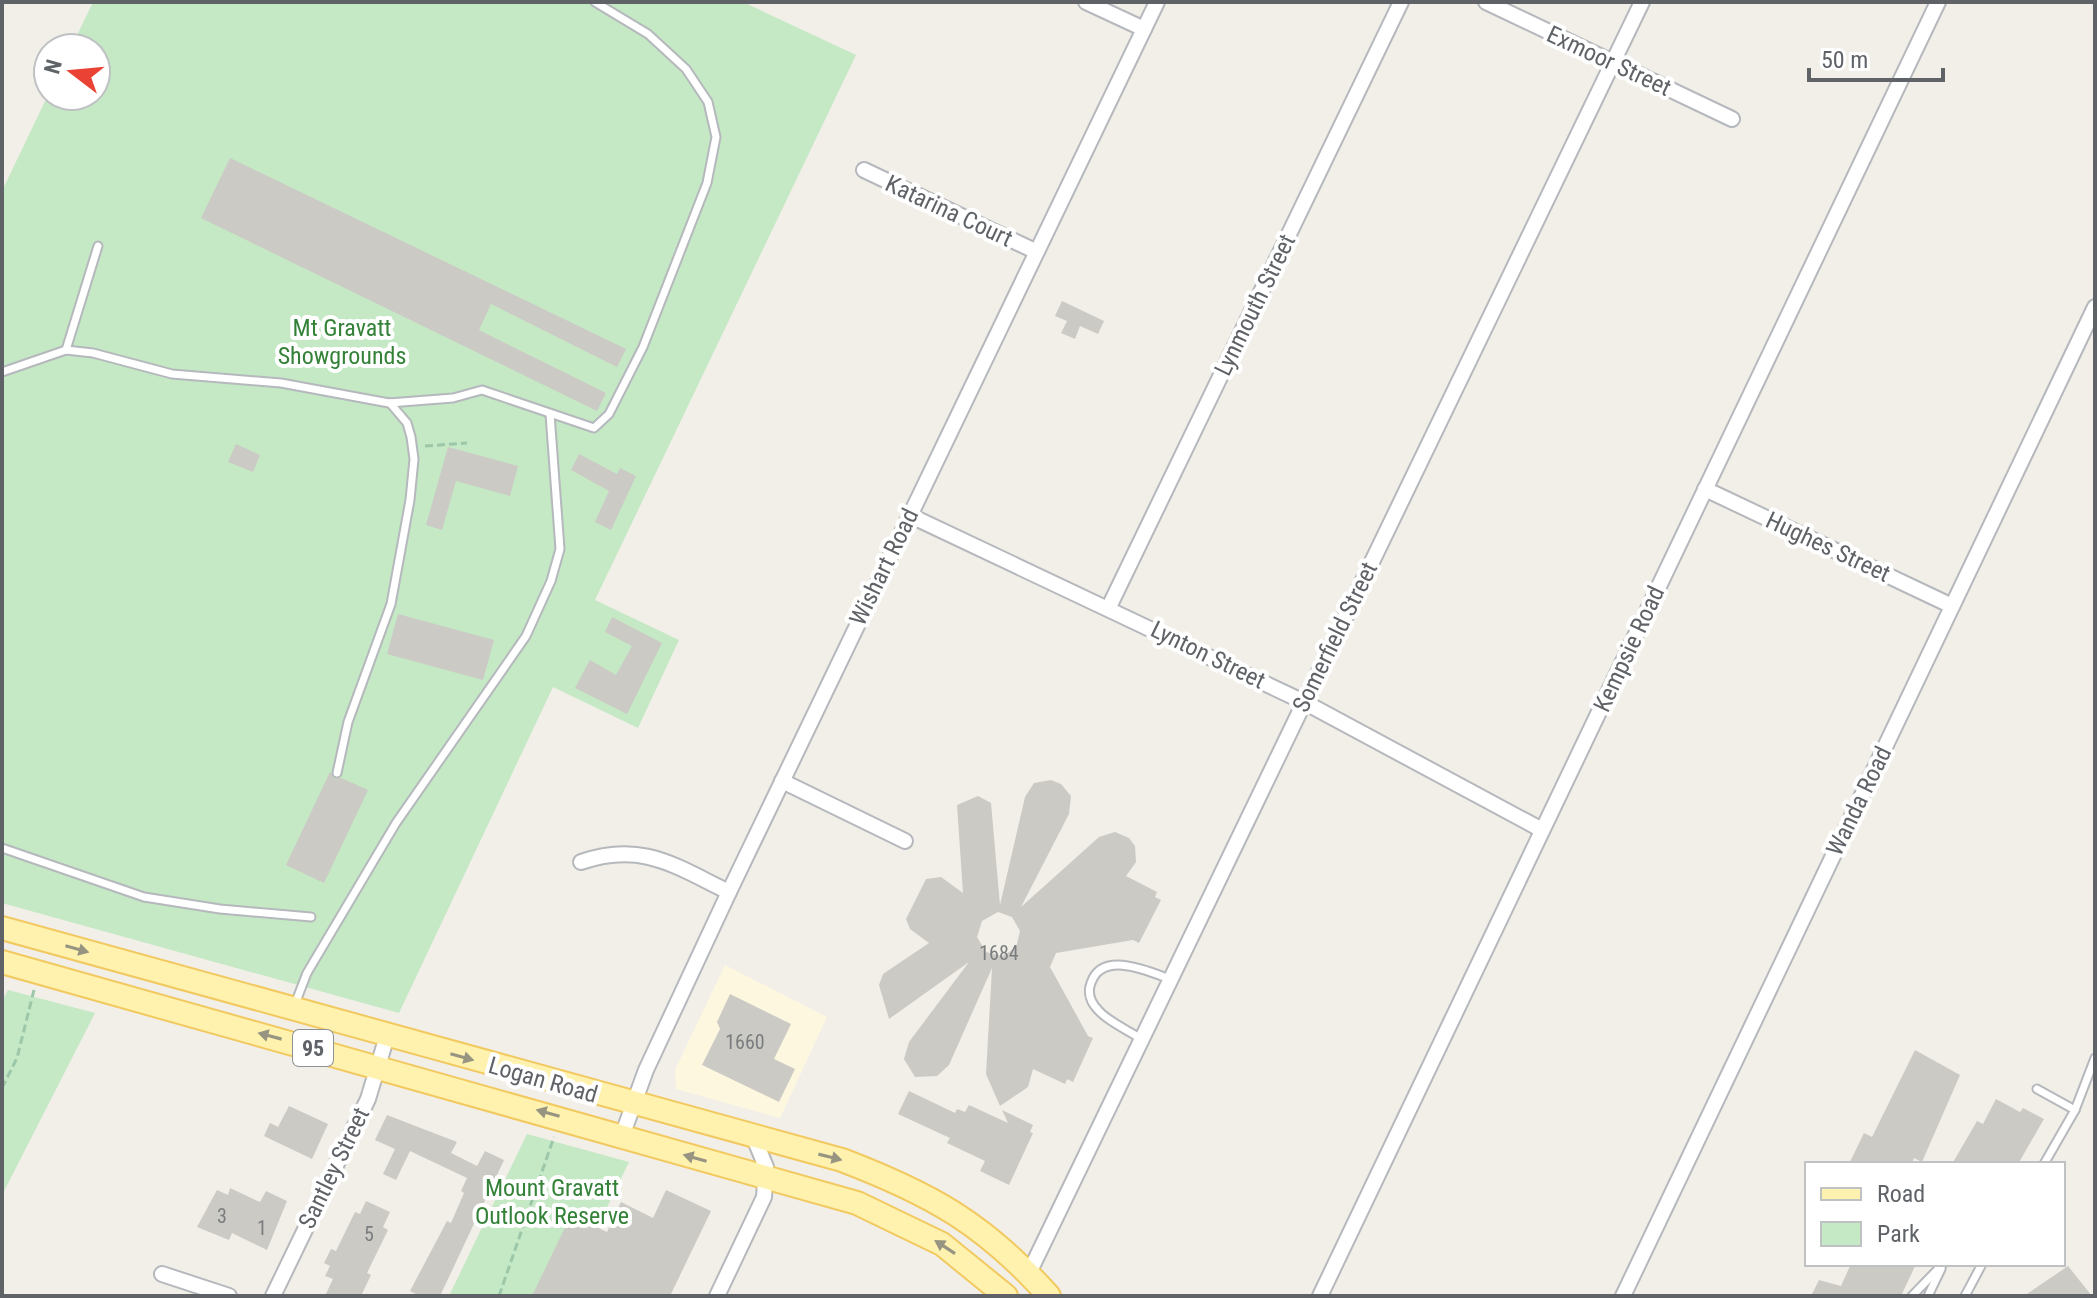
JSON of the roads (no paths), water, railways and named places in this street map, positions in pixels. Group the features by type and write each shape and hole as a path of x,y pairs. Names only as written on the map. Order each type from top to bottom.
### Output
{"main road":[{"name":"Logan Road","path":"2,928 842,1160 934,1199 979,1228 1029,1273 1049,1296"},
{"name":"Logan Road","path":"2,962 857,1203 942,1244 1006,1296"}],"street":[{"path":"1086,2 1144,29"},
{"name":"Wishart Road","path":"622,1136 729,892 1157,2"},
{"name":"Lynmouth Street","path":"1109,607 1401,2"},
{"name":"Exmoor Street","path":"1486,2 1732,119"},
{"name":"Somerfield Street","path":"1029,1273 1642,2"},
{"name":"Kempsie Road","path":"1320,1296 1938,2"},
{"name":"Katarina Court","path":"864,170 1035,251"},
{"name":"Wanda Road","path":"1623,1296 2095,307"},
{"name":"Hughes Street","path":"1705,489 1952,606"},
{"name":"Lynton Street","path":"909,515 1109,607 1304,702 1542,830"},
{"path":"782,781 905,841"},
{"path":"581,862 605,854 654,856 729,892"},
{"name":"Santley Street","path":"273,1296 368,1099 387,1036"},
{"path":"717,1296 762,1203 767,1179 764,1157 754,1138"},
{"path":"162,1274 229,1296"}],"lane":[{"path":"2,372 66,350 93,353 172,374 281,383 390,403 453,398 482,390 594,428 609,414 673,274 707,183 716,137 708,102 686,69 648,34 595,2"},
{"path":"66,350 98,246"},
{"path":"337,773 348,722 391,604 410,500 414,459 411,437 407,423 390,403"},
{"path":"294,1010 307,973 396,823 526,636 551,581 560,549 550,414"},
{"path":"2,848 144,897 205,908 311,917"},
{"path":"1141,1039 1100,1013 1090,1000 1089,986 1104,967 1119,965 1139,968 1170,979"},
{"path":"2045,1162 2075,1110 2095,1058"},
{"path":"2037,1089 2075,1110"},
{"path":"1912,1296 1942,1266"},
{"path":"1928,1296 1943,1266"},
{"path":"1965,1296 1981,1266"}],"park label":[{"name":"Mt Gravatt Showgrounds","path":"342,342"},
{"name":"Mount Gravatt Outlook Reserve","path":"552,1202"}]}
